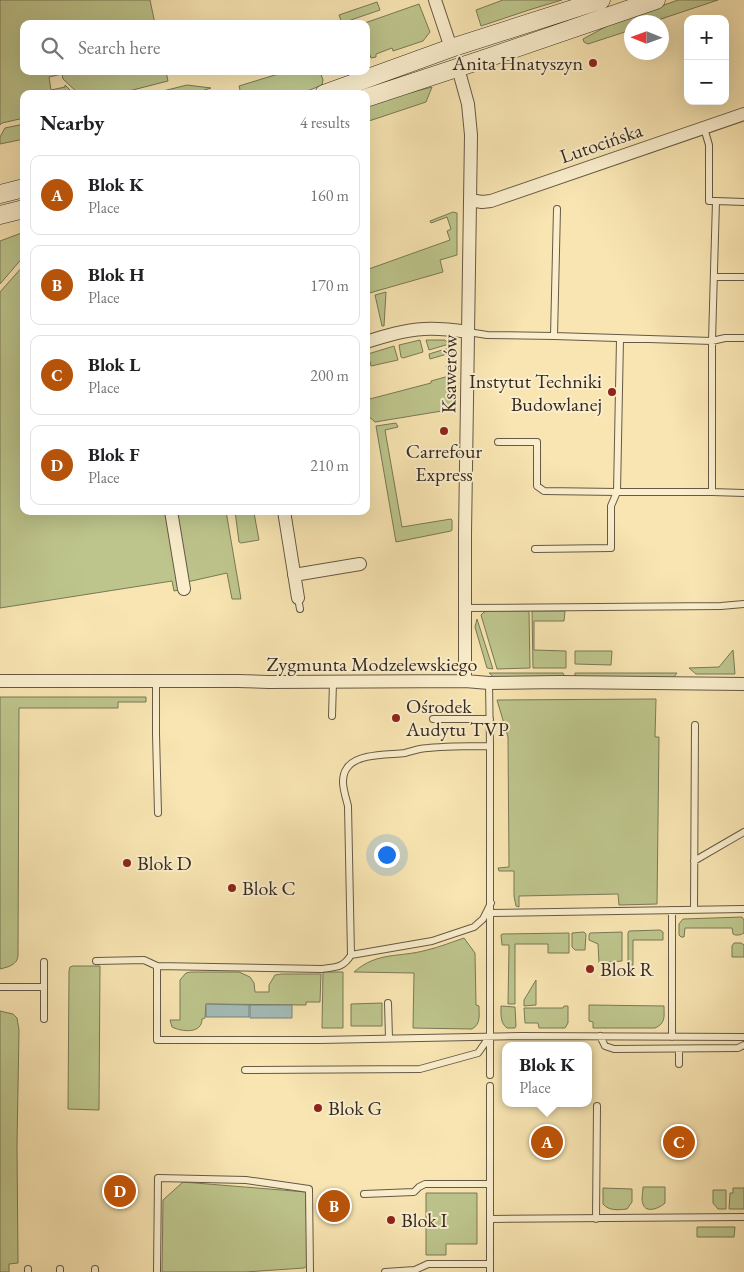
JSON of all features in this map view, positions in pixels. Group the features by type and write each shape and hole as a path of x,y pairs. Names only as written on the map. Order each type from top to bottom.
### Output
{"main road":[{"path":"335,90 452,48 601,0"},
{"path":"370,97 656,0"},
{"path":"452,48 458,68"},
{"path":"0,194 20,189"},
{"path":"0,215 20,210"}],"street":[{"path":"435,0 452,48"},
{"name":"Ksawerów","path":"458,68 466,92 471,135 465,681"},
{"name":"Lutocińska","path":"470,200 490,201 744,114"},
{"path":"370,341 392,334 426,328 468,332"},
{"path":"172,515 184,589"},
{"path":"285,515 299,604"},
{"path":"294,575 360,564"},
{"name":"Zygmunta Modzelewskiego","path":"0,681 465,681 488,683 744,684"}],"lane":[{"path":"704,128 709,145 709,201 744,202"},
{"path":"712,492 712,342 716,201"},
{"path":"554,336 557,209"},
{"path":"714,277 744,278"},
{"path":"468,332 488,335 712,342 724,338 744,338"},
{"path":"535,549 611,548 611,506 617,492 620,339"},
{"path":"498,442 537,442 537,486 544,491 744,493"},
{"path":"465,608 721,606 744,604"},
{"path":"156,681 158,813"},
{"path":"332,716 333,682"},
{"path":"488,683 490,719 491,903 490,1075"},
{"path":"433,719 490,719"},
{"path":"694,910 695,725"},
{"path":"96,961 144,960 157,966 322,969 346,963 351,955 348,806 343,787 347,768 353,761 364,758 427,748 490,746"},
{"path":"694,861 744,832"},
{"path":"351,955 432,941 474,926 484,919 491,903"},
{"path":"490,913 744,909"},
{"path":"672,910 672,1037"},
{"path":"44,962 44,1019"},
{"path":"157,966 157,1040 320,1040 490,1036 744,1037"},
{"path":"0,987 44,987"},
{"path":"388,1003 389,1038"},
{"path":"245,1070 420,1069 478,1053 490,1036"},
{"path":"600,1036 605,1046 614,1049 738,1048 744,1045"},
{"path":"679,1049 679,1064"},
{"path":"490,1086 490,1272"},
{"path":"596,1219 597,1106"},
{"path":"157,1272 158,1178 246,1180 309,1189 310,1272"},
{"path":"364,1194 414,1192 425,1184 490,1184"},
{"path":"490,1219 744,1217"},
{"path":"385,1272 415,1271 428,1264 490,1264"}],"green space":[{"path":"0,0 150,0 154,20 20,20 20,75 58,75 49,77 51,90 20,90 20,119 0,125"},
{"path":"503,0 562,0 481,26 476,10"},
{"path":"678,0 718,0 669,16 637,15"},
{"path":"377,2 380,10 351,20 341,20 339,15"},
{"path":"419,4 430,32 423,41 393,51 392,48 371,58 370,21"},
{"path":"624,20 624,32 588,44 584,42 583,39 609,25"},
{"path":"62,75 167,75 168,81 133,90 75,90 63,79"},
{"path":"275,75 321,75 323,80 322,85 310,90 240,90 239,86"},
{"path":"65,85 70,90 51,90 65,87"},
{"path":"187,85 211,88 205,90 167,90"},
{"path":"432,87 426,102 370,121 370,105"},
{"path":"20,125 20,140 0,144 0,137 5,128"},
{"path":"453,212 457,213 457,255 440,260 443,272 370,293 370,269 450,240 447,231 451,229 447,217 431,223 430,221"},
{"path":"20,234 20,261 0,284 0,241"},
{"path":"20,270 20,515 227,515 241,599 232,599 227,573 187,582 188,588 174,591 172,581 0,608 0,292"},
{"path":"386,292 384,326 382,326 375,295"},
{"path":"420,340 423,352 401,357 399,345"},
{"path":"426,340 445,340 449,344 429,350"},
{"path":"394,346 398,360 371,366 370,353"},
{"path":"452,347 455,351 454,409 375,422 370,418 370,399 431,383 431,381 449,376 446,366 450,365 447,354 430,359 429,354"},
{"path":"396,423 398,427 385,430 402,527 451,519 451,531 396,542 376,426"},
{"path":"236,515 254,515 259,540 239,542"},
{"path":"488,611 529,611 530,668 497,669 481,615"},
{"path":"532,611 565,611 564,621 534,621 534,650 566,651 566,668 533,668"},
{"path":"477,619 493,669 487,668 475,627"},
{"path":"733,650 735,674 696,674 689,668 719,667"},
{"path":"575,651 612,651 611,665 575,664"},
{"path":"489,673 563,673 564,675 563,677 496,679"},
{"path":"575,673 677,673 673,678 575,679"},
{"path":"0,697 146,697 146,702 118,702 118,708 19,708 18,956 14,964 0,969"},
{"path":"656,699 655,737 659,737 657,904 619,905 618,894 519,896 519,907 516,906 514,871 499,871 498,868 509,867 508,737 497,700"},
{"path":"742,917 744,920 744,933 740,935 733,934 732,928 685,928 684,937 679,935 679,924 683,919"},
{"path":"660,930 663,932 663,940 633,940 633,965 628,965 629,931"},
{"path":"584,932 586,934 585,950 575,950 572,947 572,933"},
{"path":"622,932 622,961 599,963 598,944 589,940 590,933"},
{"path":"569,933 569,953 548,953 548,944 515,944 515,1004 508,1004 509,945 502,945 501,935"},
{"path":"464,938 475,953 476,1005 479,1006 479,1016 477,1025 472,1029 413,1028 414,973 354,972 363,965 380,958 427,950"},
{"path":"734,943 744,945 744,957 732,957 732,946"},
{"path":"100,966 99,1110 68,1109 69,971 70,967"},
{"path":"239,972 250,977 254,983 255,992 269,992 269,985 275,975 321,974 320,1002 306,1002 306,1005 206,1004 205,1018 202,1019 199,1027 186,1031 181,1030 172,1027 170,1020 180,1020 180,980 186,973"},
{"path":"323,972 343,972 343,1028 322,1028"},
{"path":"536,980 536,1005 524,1006 524,1000"},
{"path":"382,1003 382,1026 351,1026 351,1004"},
{"path":"589,1005 664,1006 664,1019 655,1028 593,1028 593,1022 589,1021"},
{"path":"501,1006 515,1007 515,1028 507,1028 503,1024"},
{"path":"568,1006 568,1023 565,1028 539,1028 538,1023 525,1023 524,1008 563,1008"},
{"path":"0,1011 13,1014 17,1018 19,1030 17,1145 18,1263 9,1264 9,1272 0,1272"},
{"path":"183,1182 306,1192 307,1266 304,1268 245,1272 162,1272 163,1200"},
{"path":"643,1187 665,1187 665,1203 660,1207 647,1209 642,1200"},
{"path":"603,1188 632,1189 632,1202 627,1209 617,1210 608,1208 603,1204"},
{"path":"733,1188 744,1188 744,1209 729,1209 730,1193 733,1193"},
{"path":"713,1190 726,1190 726,1209 718,1209 713,1203"},
{"path":"426,1193 477,1193 477,1244 446,1244 446,1255 426,1255"},
{"path":"697,1227 735,1227 734,1237 697,1237"}],"water":[{"path":"206,1004 249,1005 249,1017 206,1017"},
{"path":"250,1005 292,1005 292,1018 250,1018"}],"place":[{"name":"Anita Hnatyszyn","path":"593,63"},
{"name":"Instytut Techniki Budowlanej","path":"612,392"},
{"name":"Carrefour Express","path":"444,431"},
{"name":"Ośrodek Audytu TVP","path":"396,718"},
{"name":"Blok D","path":"127,863"},
{"name":"Blok C","path":"232,888"},
{"name":"Blok R","path":"590,969"},
{"name":"Blok G","path":"318,1108"},
{"name":"Blok K","path":"547,1142"},
{"name":"Blok L","path":"679,1142"},
{"name":"Blok F","path":"120,1191"},
{"name":"Blok H","path":"334,1206"},
{"name":"Blok I","path":"391,1220"}]}
